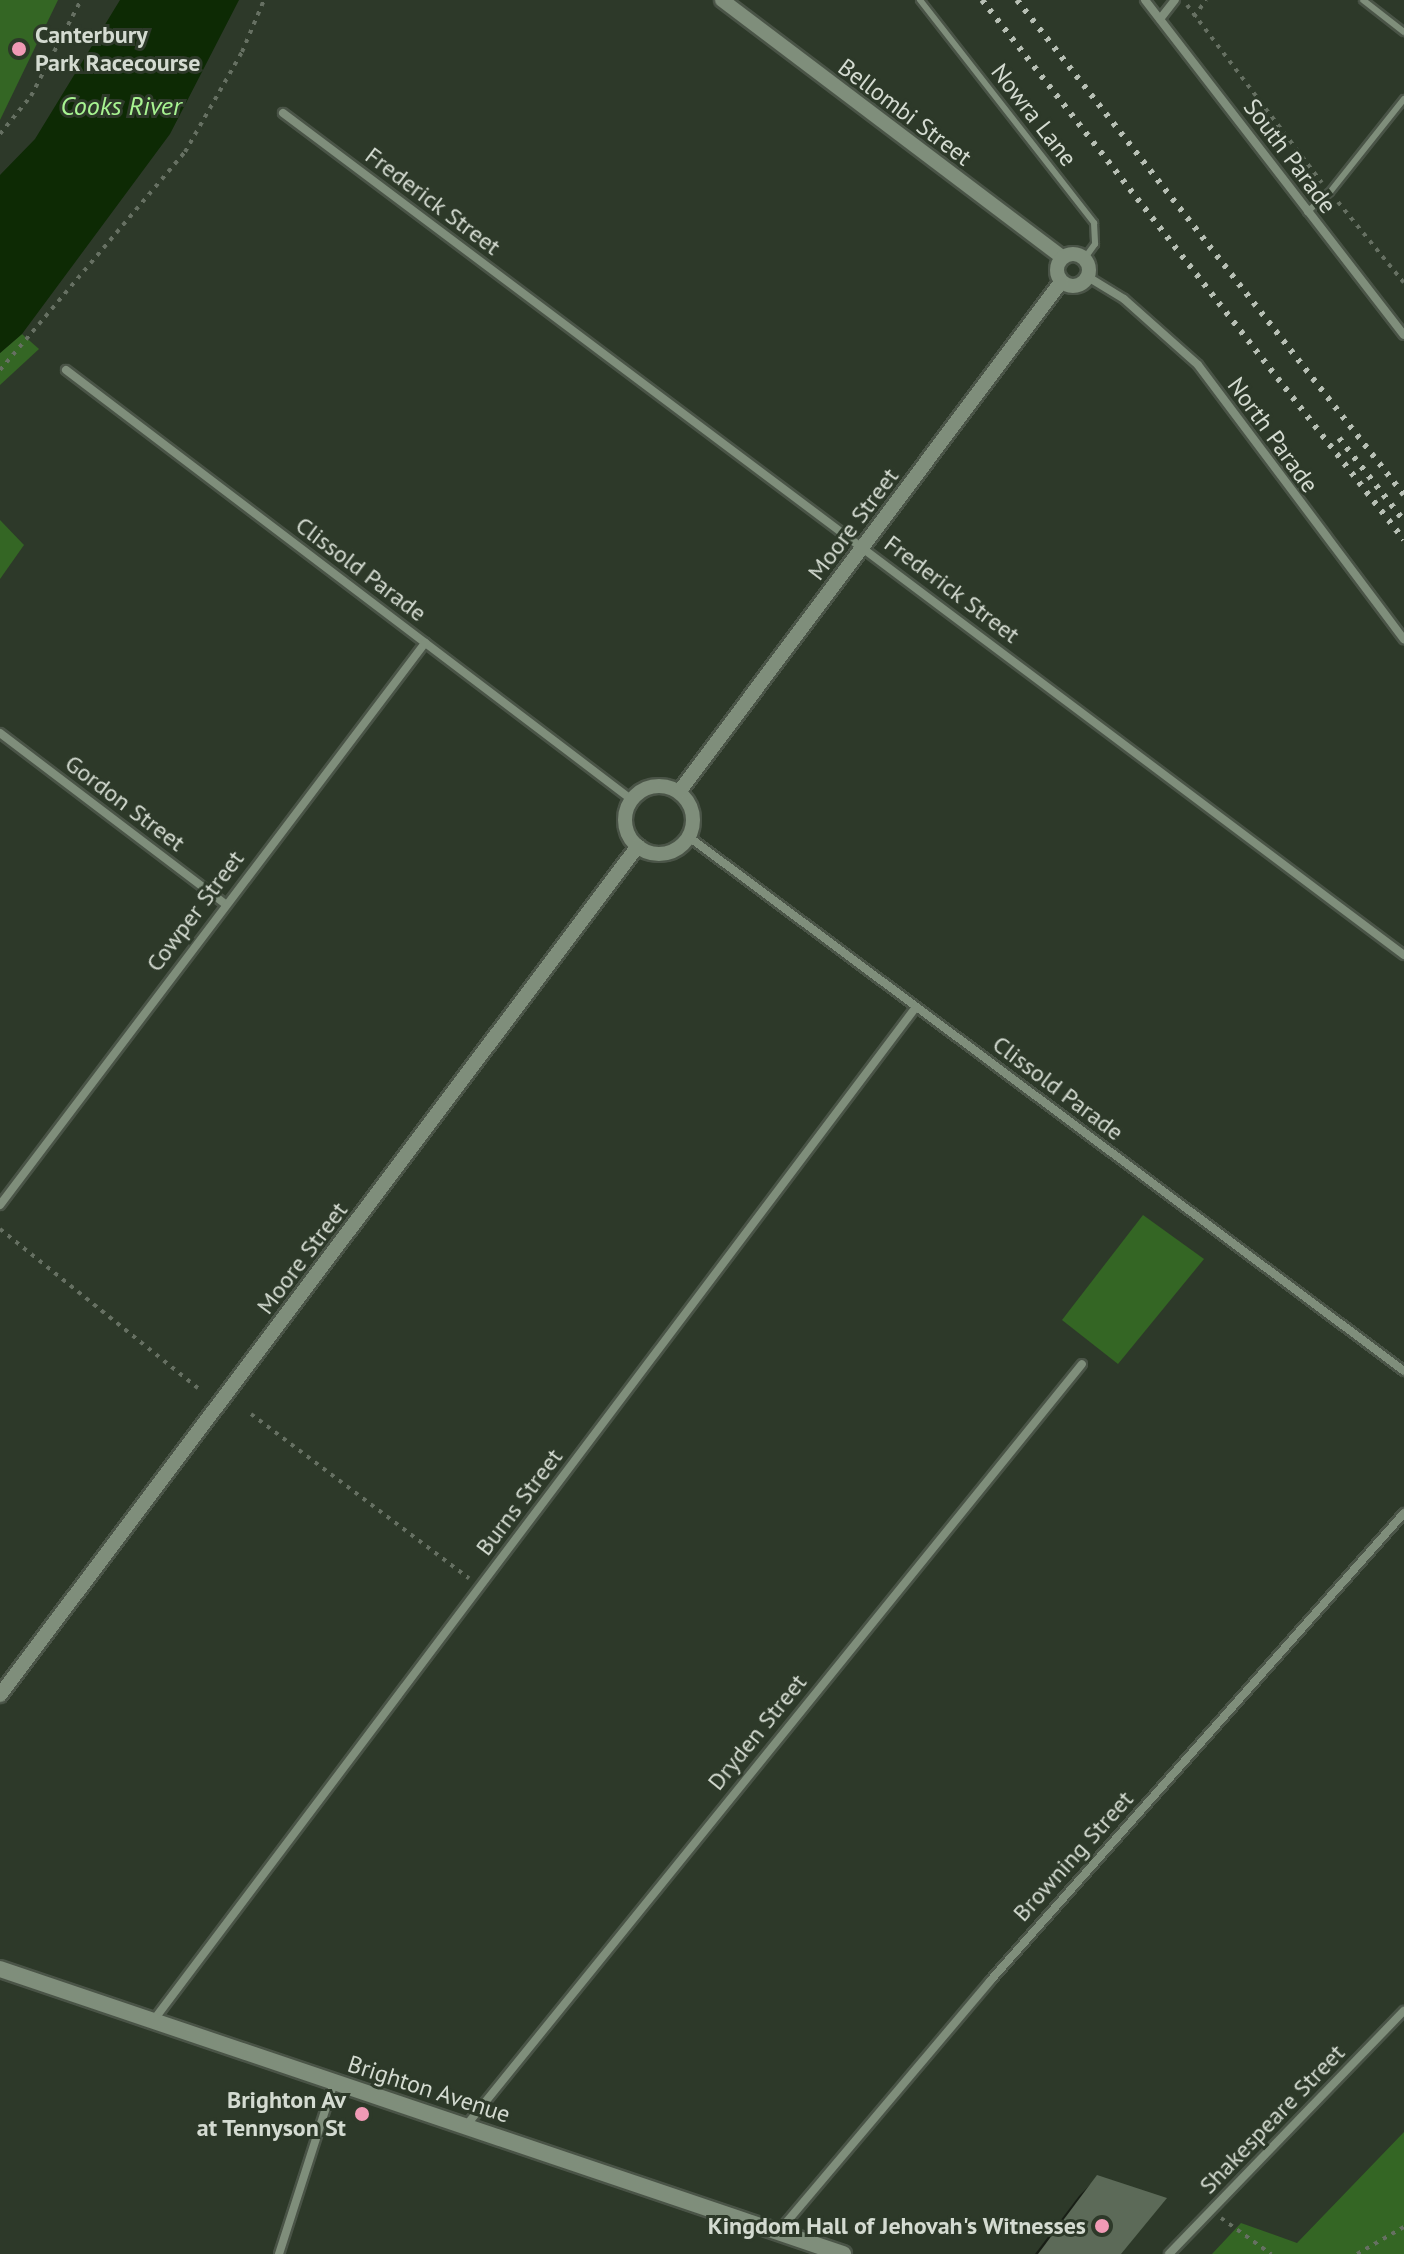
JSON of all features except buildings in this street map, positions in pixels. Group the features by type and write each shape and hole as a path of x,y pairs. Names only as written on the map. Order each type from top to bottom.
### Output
{"main road":[{"name":"Brighton Avenue","path":"0,1969 843,2254"}],"street":[{"name":"Bellombi Street","path":"722,0 1062,257"},
{"name":"South Parade","path":"1145,0 1404,335"},
{"path":"1160,19 1175,0"},
{"name":"Frederick Street","path":"283,113 1404,955"},
{"path":"1074,254 1084,259 1088,277 1075,287 1061,282 1056,272 1062,257 1074,254"},
{"name":"North Parade","path":"1088,277 1124,299 1198,365 1404,639"},
{"name":"Moore Street","path":"679,792 1061,282"},
{"name":"Clissold Parade","path":"66,370 632,800"},
{"name":"Cowper Street","path":"0,1205 425,643"},
{"name":"Gordon Street","path":"0,733 225,904"},
{"path":"652,786 679,792 693,815 689,837 675,850 660,854 638,846 625,820 632,800 652,786"},
{"name":"Clissold Parade","path":"689,837 1404,1371"},
{"name":"Moore Street","path":"0,1695 638,846"},
{"name":"Burns Street","path":"153,2021 916,1007"},
{"name":"Dryden Street","path":"465,2127 1082,1364"},
{"name":"Browning Street","path":"779,2231 990,1981 1404,1513"},
{"name":"Shakespeare Street","path":"1169,2254 1404,2011"},
{"path":"279,2254 334,2083"}],"lane":[{"name":"Nowra Lane","path":"920,0 1094,223 1095,244 1084,259"},
{"path":"1363,0 1404,32"},
{"path":"1307,212 1330,192 1404,99"}],"path":[{"path":"0,134 31,96 81,0"},
{"path":"0,370 185,152 242,52 264,0"},
{"path":"1183,0 1404,283"},
{"path":"1194,17 1206,0"},
{"path":"0,1229 198,1388"},
{"path":"251,1414 481,1587"},
{"path":"1211,2210 1271,2254"},
{"path":"1357,2254 1404,2227"}],"shaded area":[{"name":"Canterbury Park Racecourse","path":"0,0 58,0 0,120"},
{"path":"22,334 39,349 0,385 0,353"},
{"path":"0,520 24,545 0,579"},
{"path":"1143,1215 1204,1259 1118,1364 1062,1320"},
{"path":"1404,2132 1404,2254 1212,2254 1241,2223 1297,2243"}],"water":[{"name":"Cooks River","path":"120,0 239,0 170,134 22,334 0,353 0,175 35,139"}],"railway":[{"path":"982,0 1404,540"},
{"path":"1017,0 1404,495"},
{"path":"1339,438 1404,521"}],"place":[{"name":"Canterbury Park Racecourse","path":"19,49"},
{"name":"Brighton Av at Tennyson St","path":"362,2114"},
{"name":"Kingdom Hall of Jehovah's Witnesses","path":"1102,2226"}]}
